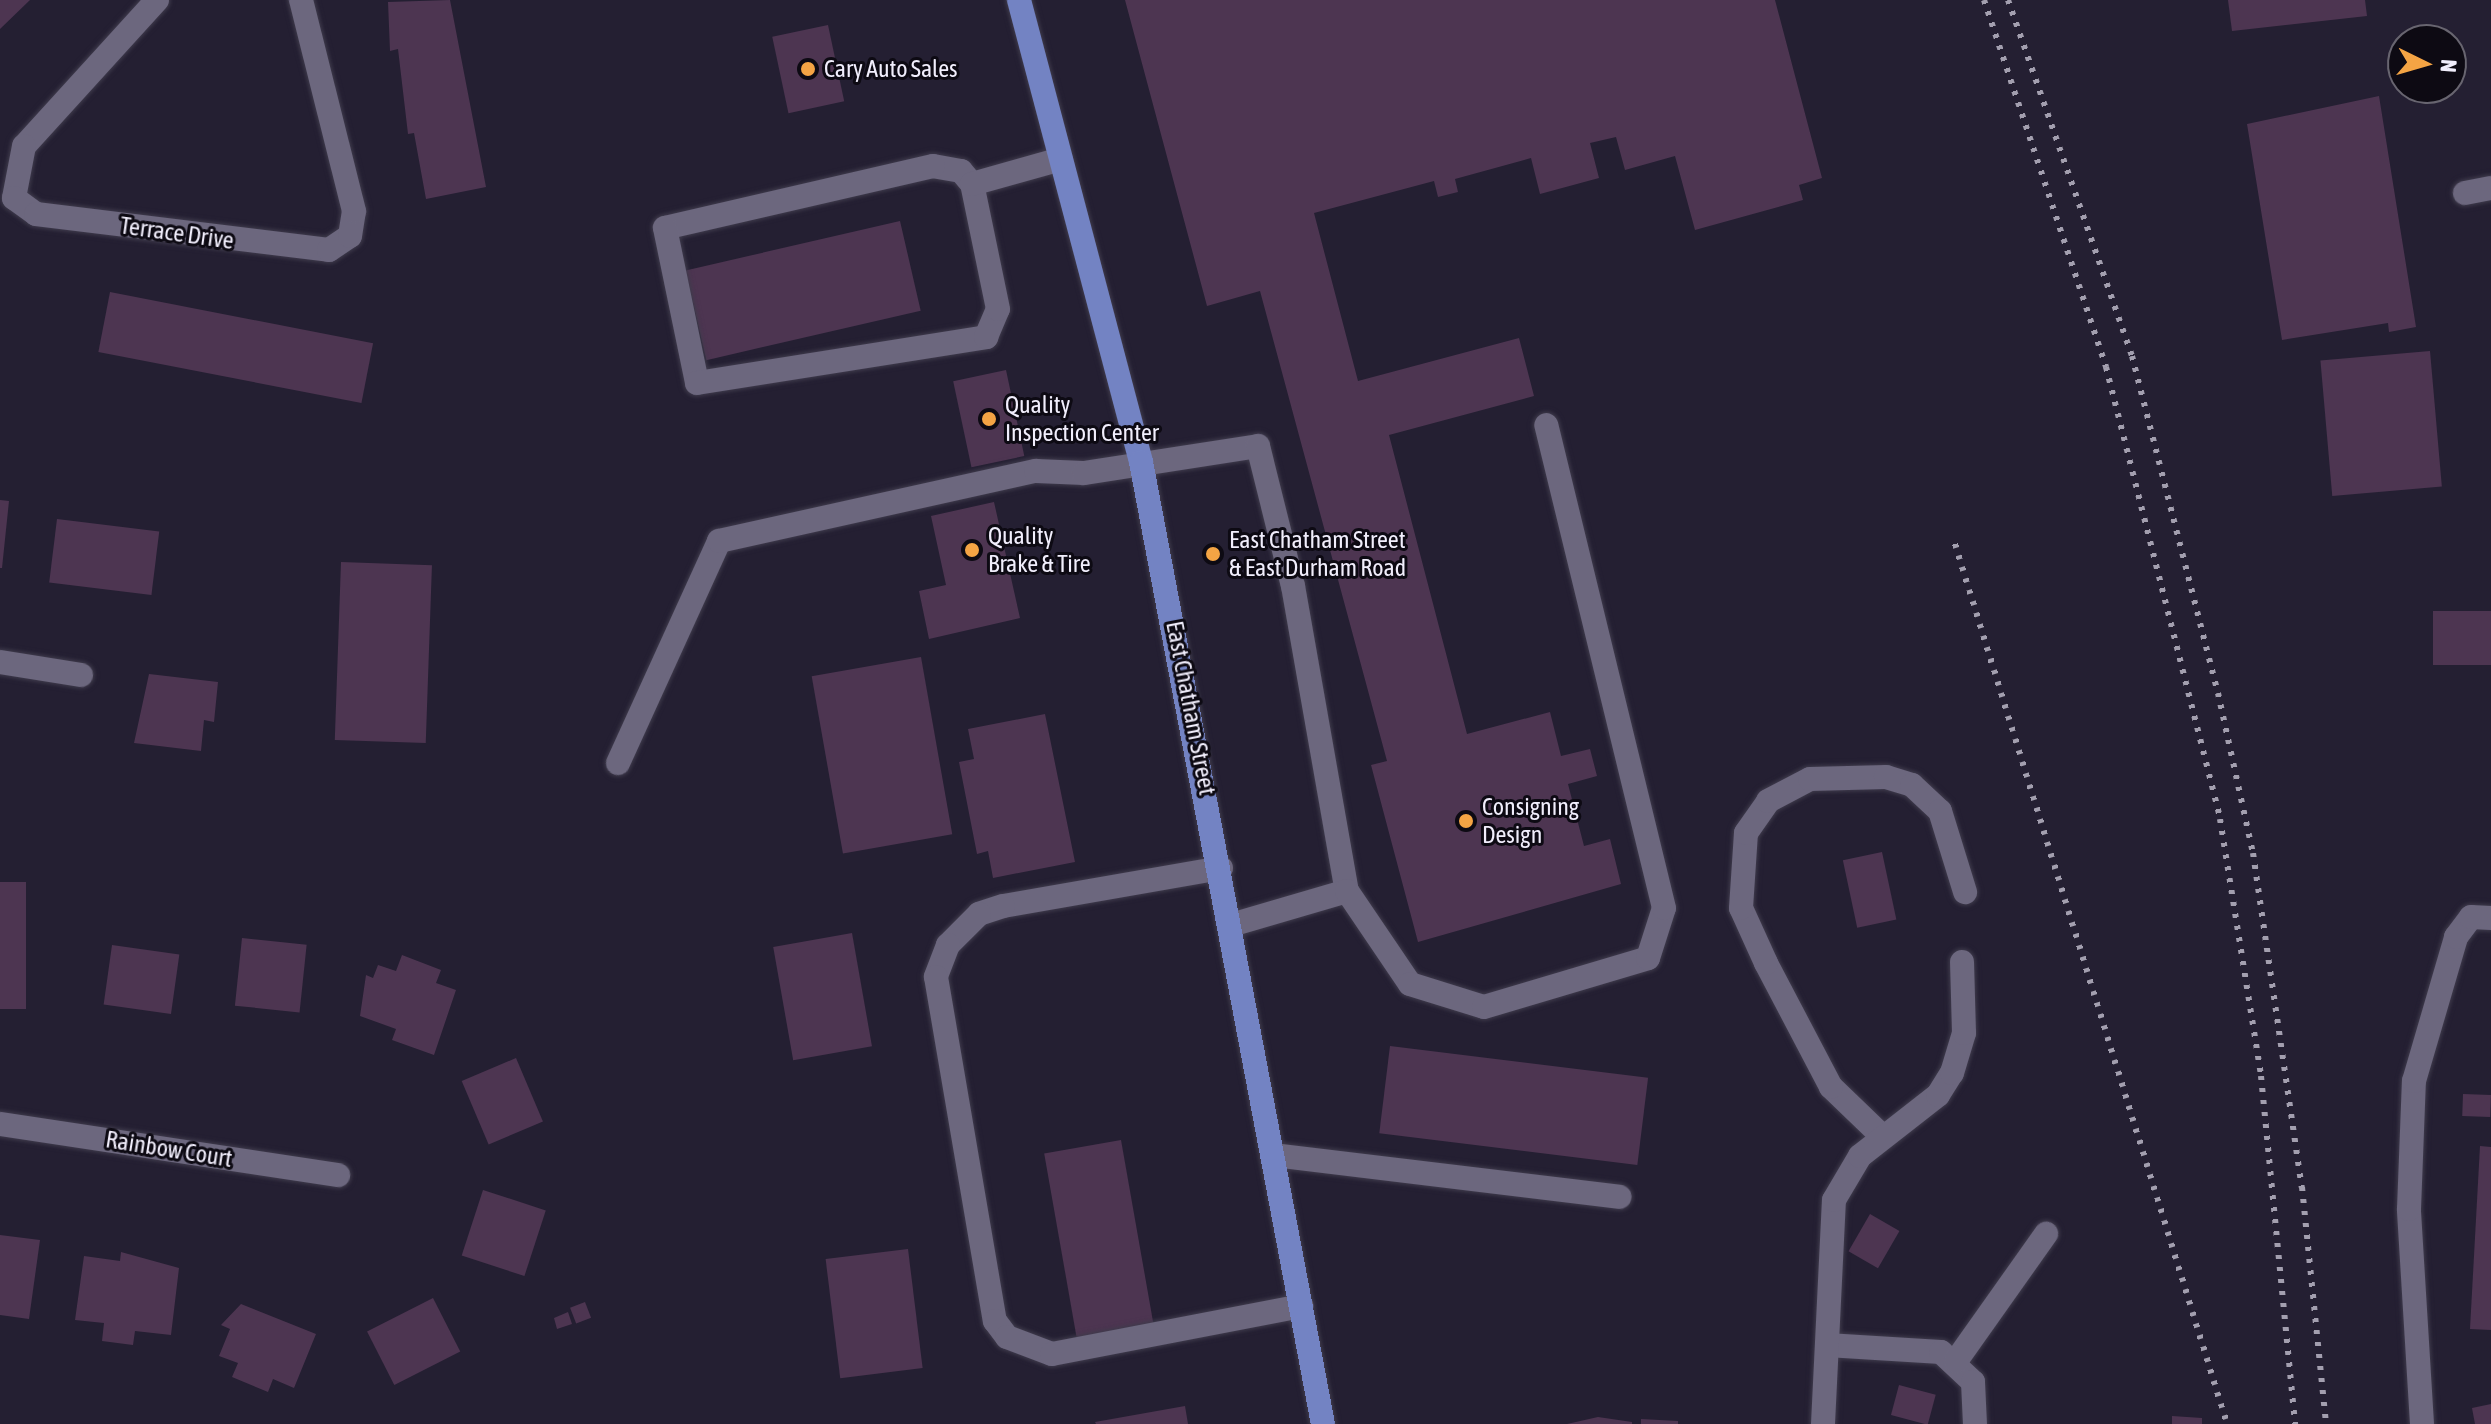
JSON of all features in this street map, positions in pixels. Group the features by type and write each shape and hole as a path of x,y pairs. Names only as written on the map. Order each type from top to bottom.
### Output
{"main road":[{"name":"East Chatham Street","path":"1019,0 1141,462 1221,868 1323,1424"}],"street":[{"name":"Terrace Drive","path":"157,0 24,146 7,204 51,216 308,251 344,243 354,211 301,0"},
{"path":"972,184 1061,159"},
{"path":"933,166 961,171 972,184 998,309 986,337 697,383 665,228 933,166"},
{"path":"2465,193 2491,188"},
{"path":"618,763 719,541 1036,471 1084,473 1258,446 1293,586 1347,891 1410,984 1447,1000 1484,1007 1648,958 1664,908 1546,425"},
{"path":"0,662 81,675"},
{"path":"1882,1136 1831,1087 1741,908 1746,833 1768,801 1810,779 1886,777 1912,785 1940,811 1965,892"},
{"path":"1221,868 1003,906 979,914 948,945 936,977 995,1321 1007,1337 1052,1354 1301,1306"},
{"path":"1231,925 1347,891"},
{"path":"2422,1424 2409,1209 2414,1081 2456,937 2471,917 2491,918"},
{"path":"1823,1424 1834,1200 1882,1136 1938,1095 1952,1073 1965,1023 1962,962"},
{"name":"Rainbow Court","path":"0,1124 338,1175"},
{"path":"1274,1155 1619,1197"},
{"path":"1956,1361 2046,1234"},
{"path":"1827,1345 1923,1348 1956,1361 1973,1382 1975,1424"}],"building":[{"path":"0,0 30,0 0,29"},
{"path":"450,0 486,187 426,199 414,133 408,134 398,49 390,51 388,2"},
{"path":"1125,0 1775,0 1822,178 1799,185 1803,200 1695,230 1675,156 1625,170 1616,137 1590,143 1599,178 1540,194 1531,158 1455,179 1458,192 1438,197 1434,181 1314,213 1358,381 1519,338 1534,396 1389,435 1467,734 1550,712 1561,756 1590,749 1597,776 1568,784 1584,846 1610,839 1621,884 1418,942 1371,765 1387,761 1260,291 1207,306"},
{"path":"2228,0 2365,0 2367,16 2232,31"},
{"name":"Cary Auto Sales","path":"828,25 844,101 788,113 772,37"},
{"path":"2379,96 2416,327 2389,332 2388,323 2282,340 2247,124"},
{"path":"900,221 921,311 706,360 686,270"},
{"path":"110,292 373,343 361,403 98,352"},
{"path":"2430,351 2442,486 2332,496 2320,361"},
{"name":"Quality Inspection Center","path":"1006,370 1024,456 971,467 953,381"},
{"path":"0,500 9,501 2,568 0,568"},
{"name":"Quality Brake & Tire","path":"994,502 1020,618 929,639 919,591 946,585 931,516"},
{"path":"57,519 159,532 151,595 49,583"},
{"path":"341,562 432,565 426,743 335,740"},
{"path":"2433,611 2491,611 2491,665 2433,665"},
{"path":"921,657 952,834 843,854 812,676"},
{"path":"149,674 218,682 214,722 204,720 201,751 134,743"},
{"path":"1045,714 1075,862 993,878 988,851 977,854 959,762 974,759 968,729"},
{"path":"1882,852 1896,919 1857,928 1843,860"},
{"path":"0,882 26,882 26,1009 0,1009"},
{"path":"852,933 872,1046 793,1060 773,947"},
{"path":"242,938 307,945 300,1012 235,1006"},
{"path":"112,945 179,954 171,1014 104,1004"},
{"path":"402,955 441,970 436,983 456,990 434,1055 392,1040 396,1029 360,1016 366,975 373,978 378,965 396,971"},
{"path":"1390,1046 1648,1078 1637,1165 1379,1133"},
{"path":"516,1058 543,1122 489,1145 462,1081"},
{"path":"2463,1094 2491,1095 2490,1117 2462,1116"},
{"path":"1121,1140 1153,1324 1077,1338 1044,1154"},
{"path":"2480,1146 2491,1147 2491,1330 2470,1329"},
{"path":"483,1190 546,1210 524,1276 462,1256"},
{"path":"1870,1214 1899,1231 1878,1268 1848,1251"},
{"path":"0,1235 40,1240 29,1319 0,1315"},
{"path":"908,1249 923,1368 840,1378 826,1259"},
{"path":"121,1252 179,1268 171,1335 135,1331 133,1345 102,1341 104,1323 75,1320 84,1256 120,1261"},
{"path":"433,1298 460,1351 394,1385 367,1332"},
{"path":"585,1302 591,1318 576,1324 570,1308"},
{"path":"241,1304 316,1334 294,1388 273,1379 268,1392 232,1377 238,1363 219,1356 230,1329 221,1325"},
{"path":"568,1312 572,1324 557,1329 554,1318"},
{"path":"1899,1385 1936,1395 1928,1424 1891,1415"},
{"path":"2491,1404 2491,1424 2475,1424 2472,1408"},
{"path":"1185,1406 1188,1424 1095,1422"},
{"path":"2172,1416 2202,1418 2202,1424 2172,1424"},
{"path":"1598,1417 1632,1422 1632,1424 1567,1424"},
{"path":"1641,1419 1678,1421 1678,1424 1641,1424"}],"railway":[{"path":"1984,0 2106,367 2220,819 2261,1076 2295,1424"},
{"path":"2008,0 2132,356 2218,693 2253,853 2302,1187 2326,1424"},
{"path":"1955,544 2227,1424"}],"place":[{"name":"Cary Auto Sales","path":"808,69"},
{"name":"Quality Inspection Center","path":"989,419"},
{"name":"Quality Brake & Tire","path":"972,550"},
{"name":"East Chatham Street & East Durham Road","path":"1213,554"},
{"name":"Consigning Design","path":"1466,821"}]}
